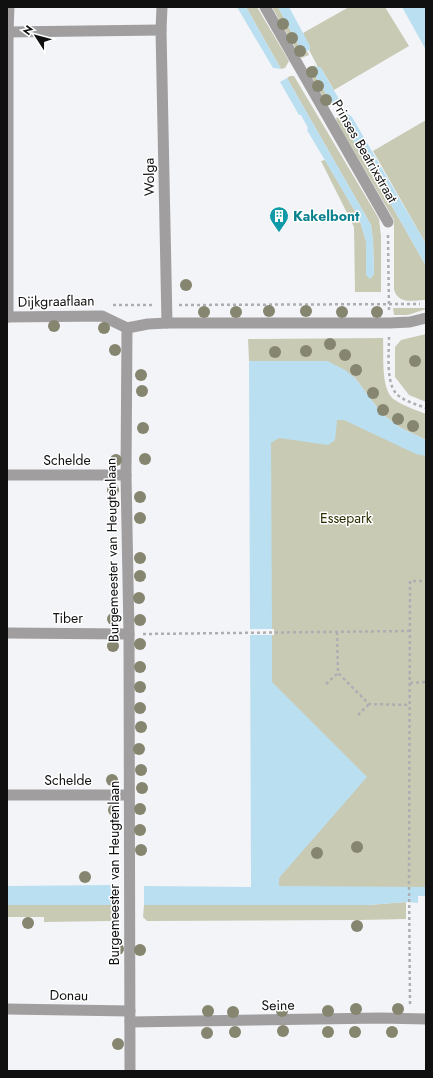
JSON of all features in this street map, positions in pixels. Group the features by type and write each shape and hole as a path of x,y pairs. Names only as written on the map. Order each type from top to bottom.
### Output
{"street":[{"path":"7,317 9,7"},
{"name":"Wolga","path":"162,7 161,30 167,323"},
{"name":"Prinses Beatrixstraat","path":"265,7 388,222"},
{"path":"8,32 161,30"},
{"name":"Dijkgraaflaan","path":"7,317 102,316 127,328"},
{"path":"127,328 148,324 167,323 390,323 410,322 426,318"},
{"name":"Burgemeester van Heugtenlaan","path":"127,328 126,475 130,1071"},
{"name":"Schelde","path":"7,475 126,475"},
{"name":"Tiber","path":"7,633 128,634"},
{"name":"Schelde","path":"7,796 128,795"},
{"name":"Donau","path":"7,1009 130,1016"},
{"name":"Seine","path":"130,1016 426,1019"}],"path":[{"name":"Prinses Beatrixstraat","path":"388,222 390,323"},
{"path":"112,305 426,303"},
{"path":"389,338 390,379 395,392 404,399 426,408"},
{"path":"410,1019 410,581 426,581"},
{"path":"128,634 410,631"},
{"path":"337,632 338,673 369,704 410,705"},
{"path":"326,684 338,673"},
{"path":"410,683 426,682"},
{"path":"358,715 369,704"}],"green space":[{"path":"246,7 257,7 289,61 285,68 281,69"},
{"path":"272,7 278,7 300,48 304,52 307,51 309,55 301,58"},
{"path":"349,7 385,7 409,46 334,90 321,68 318,67 309,50 310,49 303,33"},
{"path":"315,65 316,67 313,71 314,74 332,104 328,105 308,71"},
{"path":"294,76 379,219 381,236 381,292 355,292 354,227 321,161 325,160 359,218 366,241 366,275 371,278 374,274 371,225 287,78"},
{"path":"339,117 426,266 426,300 407,301 396,295 394,290 394,220 337,122 336,118"},
{"path":"426,120 426,244 373,151"},
{"path":"393,308 426,309 408,315 394,315"},
{"path":"426,334 426,402 409,395 395,377 395,347 401,340"},
{"path":"383,338 384,372 387,389 395,400 426,414 426,440 401,428 382,414 355,378 327,361 249,361 248,339"},
{"name":"Essepark","path":"266,375 426,448 426,892 269,890"},
{"path":"406,902 406,919 147,921 143,917 144,905 368,905"},
{"path":"7,905 115,905 115,916 110,921 44,922 44,917 7,917"}],"water":[{"path":"237,7 246,7 281,69 273,68"},
{"path":"278,7 289,7 310,46 310,49 304,53 300,48"},
{"path":"402,7 426,7 426,50"},
{"path":"317,66 321,68 339,99 336,103 332,104 314,74 313,71"},
{"path":"287,78 371,225 374,274 370,279 366,275 366,241 359,218 307,130 308,128 301,115 299,115 280,82"},
{"path":"345,112 352,117 426,244 426,266 339,117"},
{"path":"249,361 327,361 345,370 355,378 382,414 401,428 426,440 426,456 416,454 344,420 337,420 335,440 328,445 279,438 271,443 272,682 367,777 279,878 279,886 426,887 426,896 418,896 418,903 406,902 368,905 144,905 144,886 251,887"},
{"path":"115,885 115,905 7,905 7,886"}],"pier":[{"path":"248,629 274,629 274,635 248,635"}],"place":[{"name":"Kakelbont","path":"279,233"}]}
